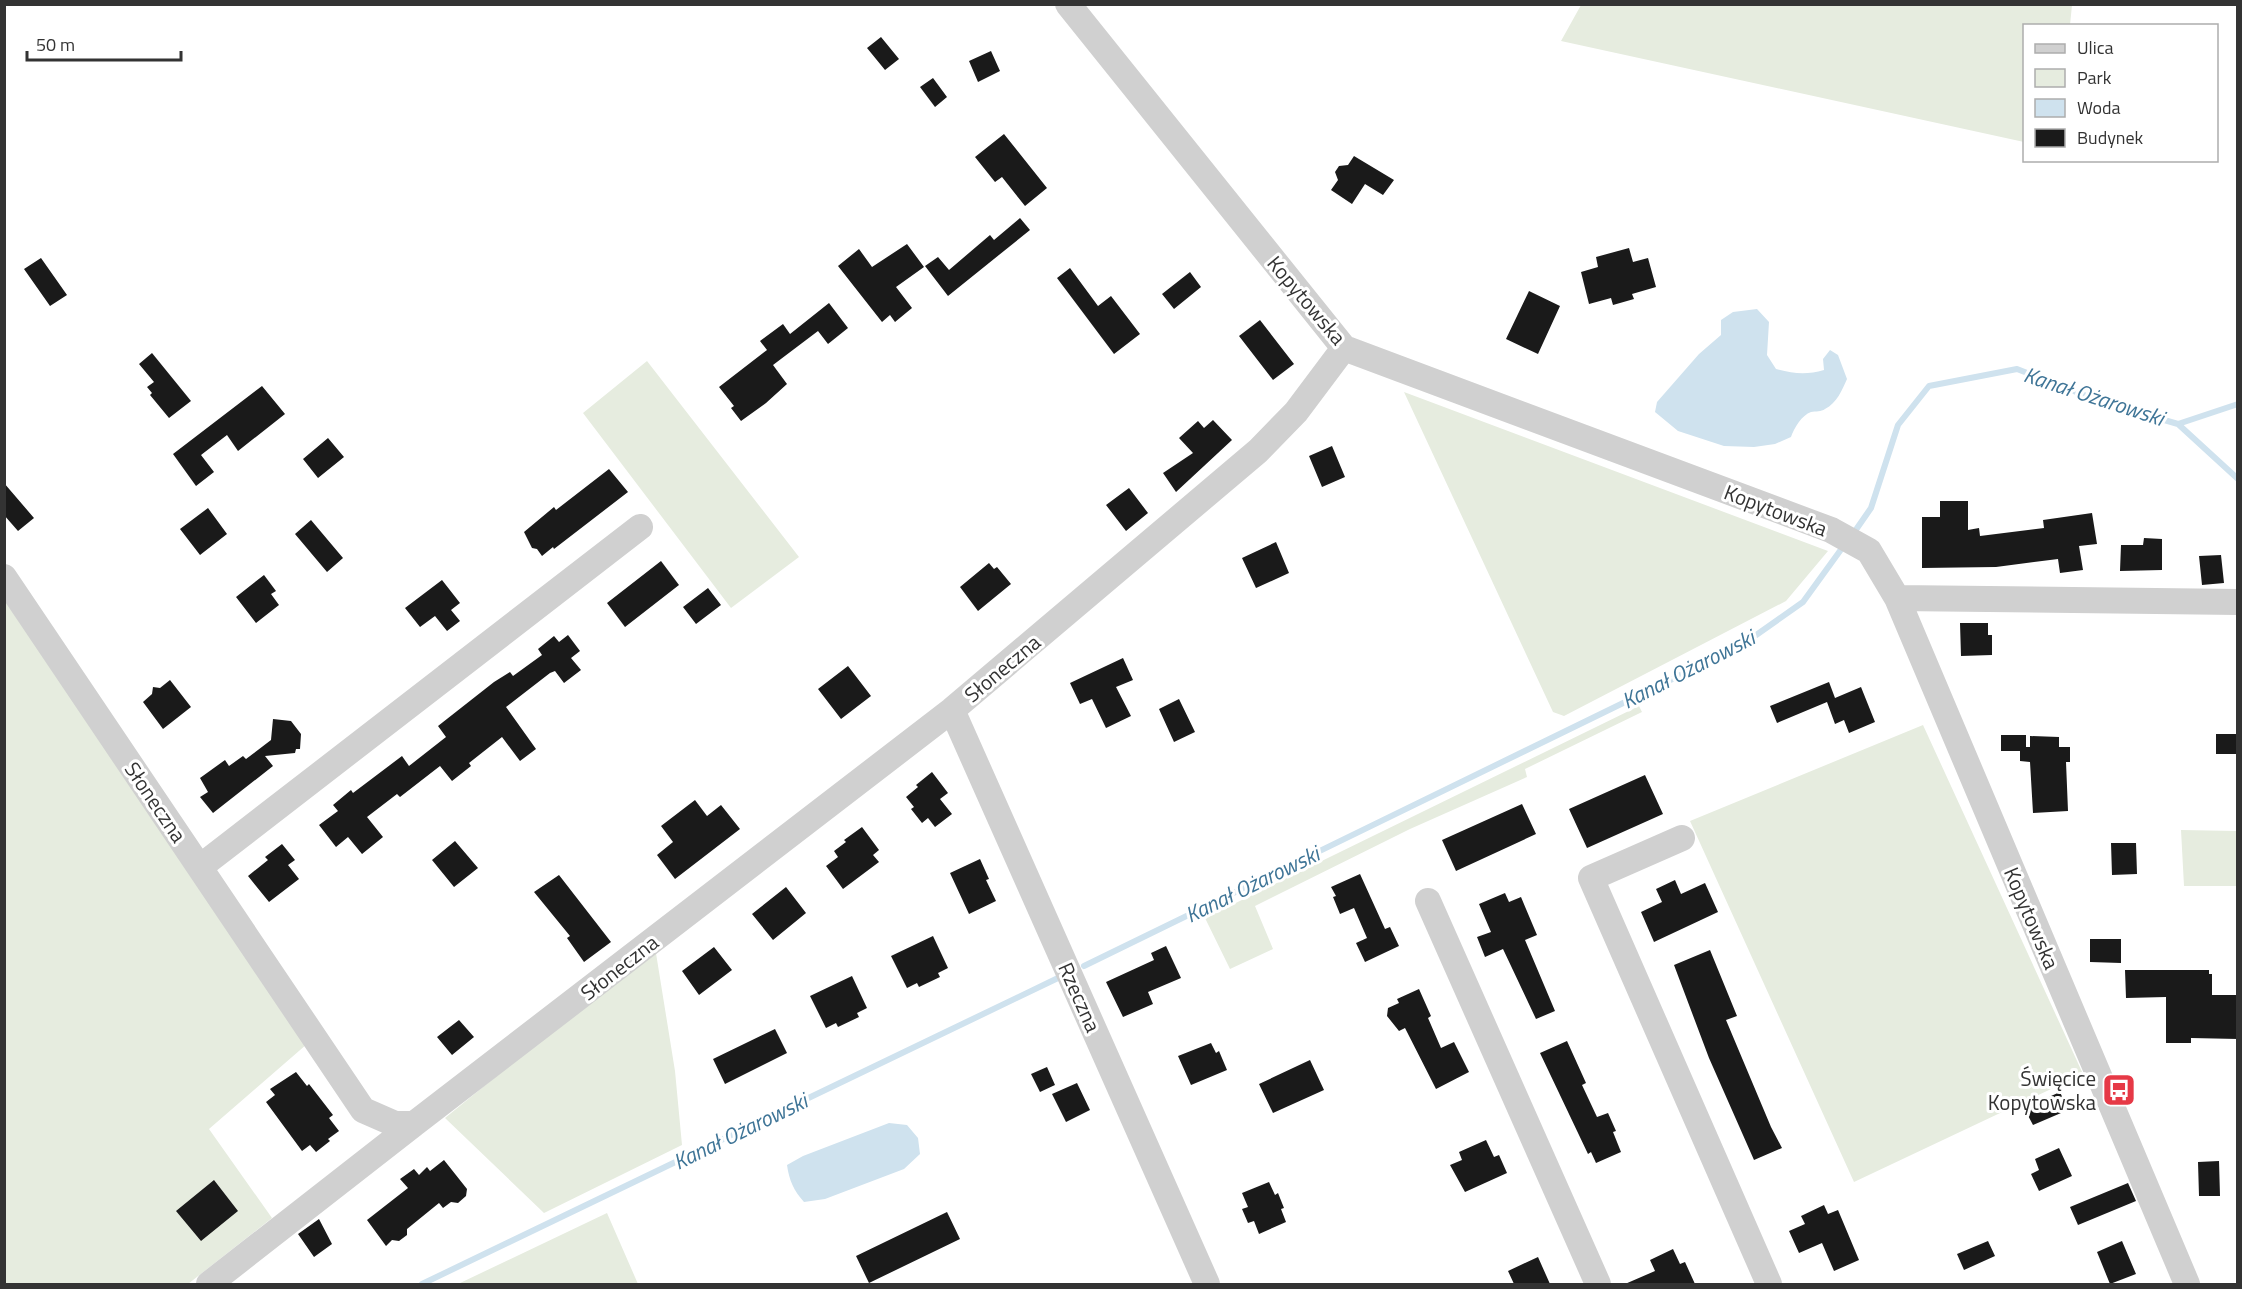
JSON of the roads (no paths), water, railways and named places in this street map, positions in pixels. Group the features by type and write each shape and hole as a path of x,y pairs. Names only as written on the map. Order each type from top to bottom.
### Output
{"street":[{"name":"Kopytowska","path":"1068,4 1344,348 1809,521 1869,551 1898,598 2187,1284"},
{"name":"Słoneczna","path":"4,576 363,1110 395,1124 414,1124 952,710 1258,451 1296,412 1344,348"},
{"path":"200,867 640,527"},
{"path":"1898,598 2238,602"},
{"name":"Rzeczna","path":"952,710 1207,1284"},
{"path":"1682,838 1591,878 1769,1284"},
{"path":"1428,901 1598,1284"},
{"path":"209,1284 414,1124"}],"water":[{"path":"1757,309 1769,322 1767,355 1776,369 1800,373 1818,372 1824,370 1823,359 1830,350 1838,355 1847,379 1839,396 1823,410 1804,416 1791,437 1775,444 1754,447 1724,446 1678,431 1655,412 1657,402 1699,354 1721,335 1721,320 1733,312"},
{"path":"889,1123 907,1125 918,1138 920,1154 904,1169 825,1199 804,1202 797,1194 787,1165 803,1156"}],"waterway":[{"name":"Kanał Ożarowski","path":"1853,534 1871,508 1898,425 1929,386 2017,369 2102,402 2178,424 2238,404"},
{"path":"2178,424 2238,479"},
{"name":"Kanał Ożarowski","path":"1084,966 1742,645 1803,602 1845,544"},
{"name":"Kanał Ożarowski","path":"422,1284 1058,978"}],"place":[{"name":"Święcice Kopytowska","path":"2119,1090"}]}
